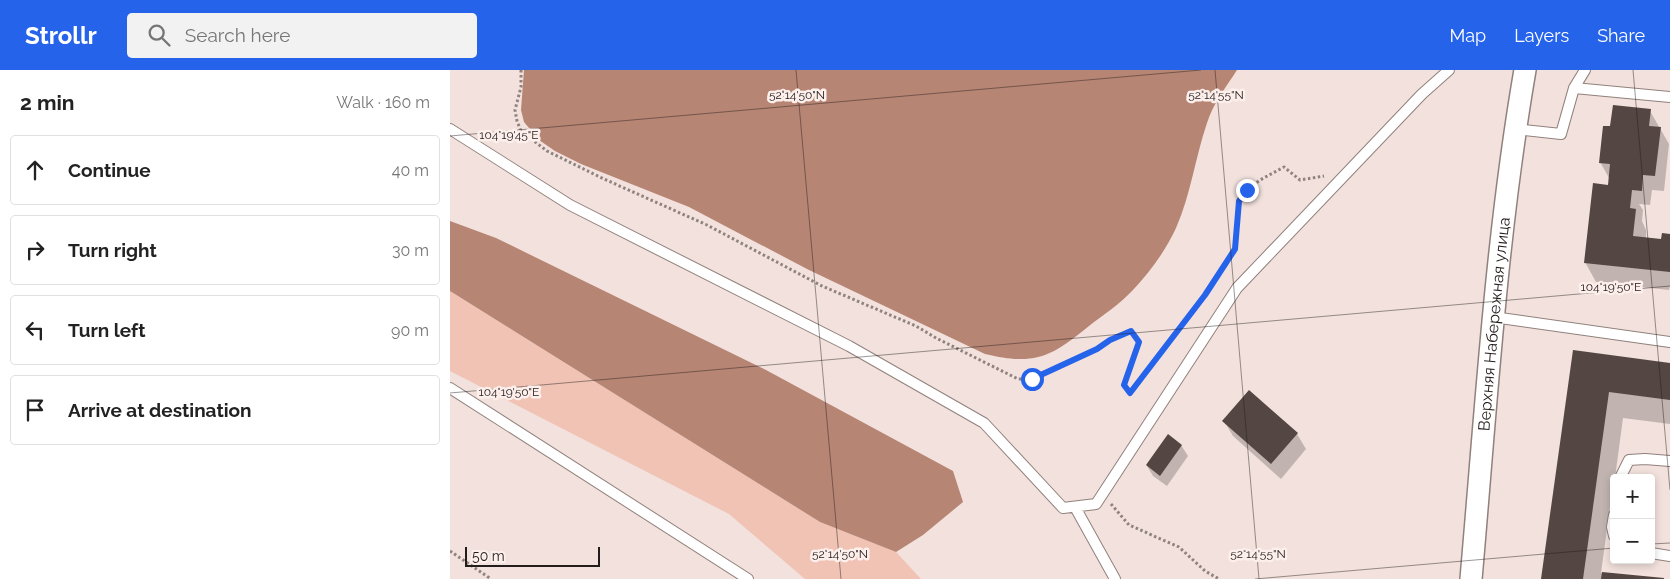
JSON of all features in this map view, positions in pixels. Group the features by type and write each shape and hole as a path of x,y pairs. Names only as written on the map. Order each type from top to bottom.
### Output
{"street":[{"name":"Верхняя Набережная улица","path":"1471,579 1493,317 1515,130 1526,70"}],"lane":[{"path":"450,129 570,205 849,346 984,423 1063,508 1096,504 1237,288 1422,94 1449,70"},
{"path":"1515,130 1562,134 1574,88 1584,70"},
{"path":"1574,88 1670,98"},
{"path":"1493,317 1670,342"},
{"path":"450,388 748,579"},
{"path":"1622,474 1629,460 1670,461"},
{"path":"1075,507 1114,579"},
{"path":"1655,554 1670,556"}],"path":[{"path":"521,70 521,87 515,110 521,131 547,151 567,162 707,225 822,286 916,326 1018,379 1032,379 1056,369 1131,331 1139,342 1124,385 1130,393 1205,295 1235,249 1239,201 1247,190 1260,180 1284,167 1300,180 1323,177 1330,171"},
{"path":"1102,494 1129,525 1179,547 1205,571 1219,579"},
{"path":"450,551 491,579"}],"shaded area":[{"path":"524,70 1237,70 1210,116 1176,228 1151,268 1123,300 1076,337 1053,352 1030,359 1017,359 985,354 809,270 689,207 581,164 555,151 539,140 524,122 521,110"},
{"path":"450,221 496,238 766,370 953,471 963,502 923,535 896,552 820,522 450,291"},
{"path":"450,291 820,522 896,552 921,579 805,579 729,514 450,371"}],"building":[{"path":"1613,105 1651,109 1649,126 1661,127 1655,176 1643,175 1642,191 1632,190 1630,208 1636,209 1633,236 1661,239 1662,233 1670,234 1670,272 1584,263 1593,183 1608,185 1610,164 1599,163 1603,126 1610,126"},
{"path":"1573,350 1670,363 1670,400 1609,392 1583,579 1541,579"},
{"path":"1249,390 1298,433 1271,464 1222,421"},
{"path":"1168,434 1182,445 1160,476 1146,465"},
{"path":"1602,572 1664,578 1664,579 1601,579"}],"route":[{"path":"1032,379 1131,331 1139,342 1124,385 1130,393 1205,295 1235,249 1239,201 1247,190"}]}
